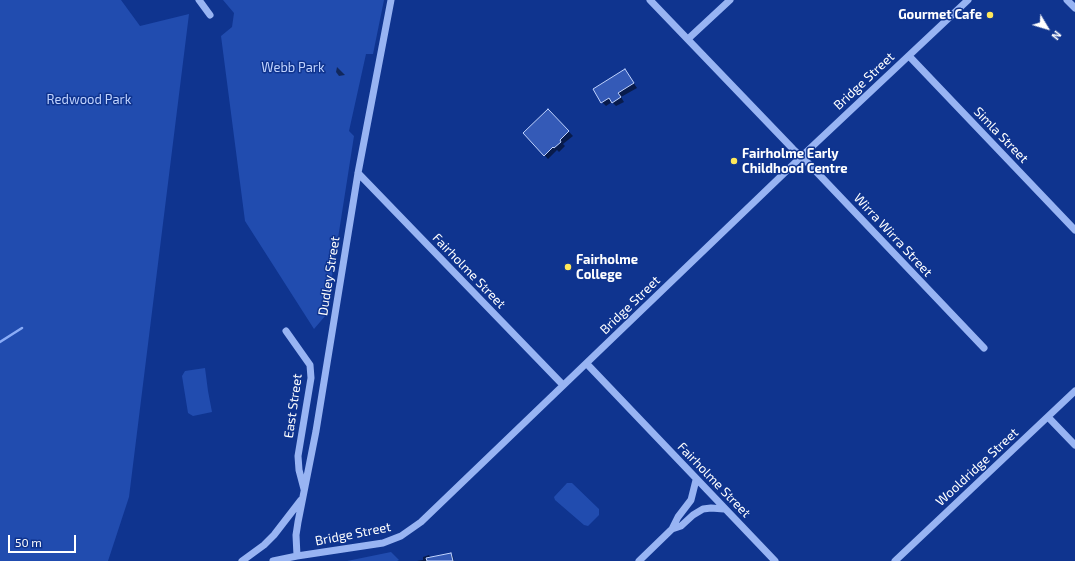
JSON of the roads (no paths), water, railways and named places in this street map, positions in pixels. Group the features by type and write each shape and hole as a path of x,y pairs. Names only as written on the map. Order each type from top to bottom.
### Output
{"street":[{"path":"199,0 210,15"},
{"name":"Dudley Street","path":"297,556 296,535 316,431 358,173 391,0"},
{"name":"Wirra Wirra Street","path":"650,0 984,348"},
{"path":"688,39 730,0"},
{"name":"Bridge Street","path":"276,561 297,556 383,543 401,536 421,522 801,157 968,0"},
{"path":"1067,0 1075,8"},
{"name":"Simla Street","path":"909,56 1075,230"},
{"name":"Fairholme Street","path":"358,173 563,385"},
{"name":"East Street","path":"286,331 310,365 311,378 298,456 304,494"},
{"name":"Fairholme Street","path":"587,364 696,480 775,561"},
{"name":"Wooldridge Street","path":"895,561 1075,391"},
{"path":"1048,417 1075,445"},
{"path":"639,561 672,529 678,517 691,500 696,480"},
{"path":"242,561 264,545 274,535 304,494"},
{"path":"672,529 681,526 693,515 703,510 711,508 724,509"}],"waterway":[{"path":"0,342 22,328"}],"place":[{"name":"Gourmet Cafe","path":"990,15"},
{"name":"Fairholme Early Childhood Centre","path":"734,161"},
{"name":"Fairholme College","path":"568,267"}],"park label":[{"name":"Webb Park","path":"293,68"},
{"name":"Redwood Park","path":"89,100"}]}
